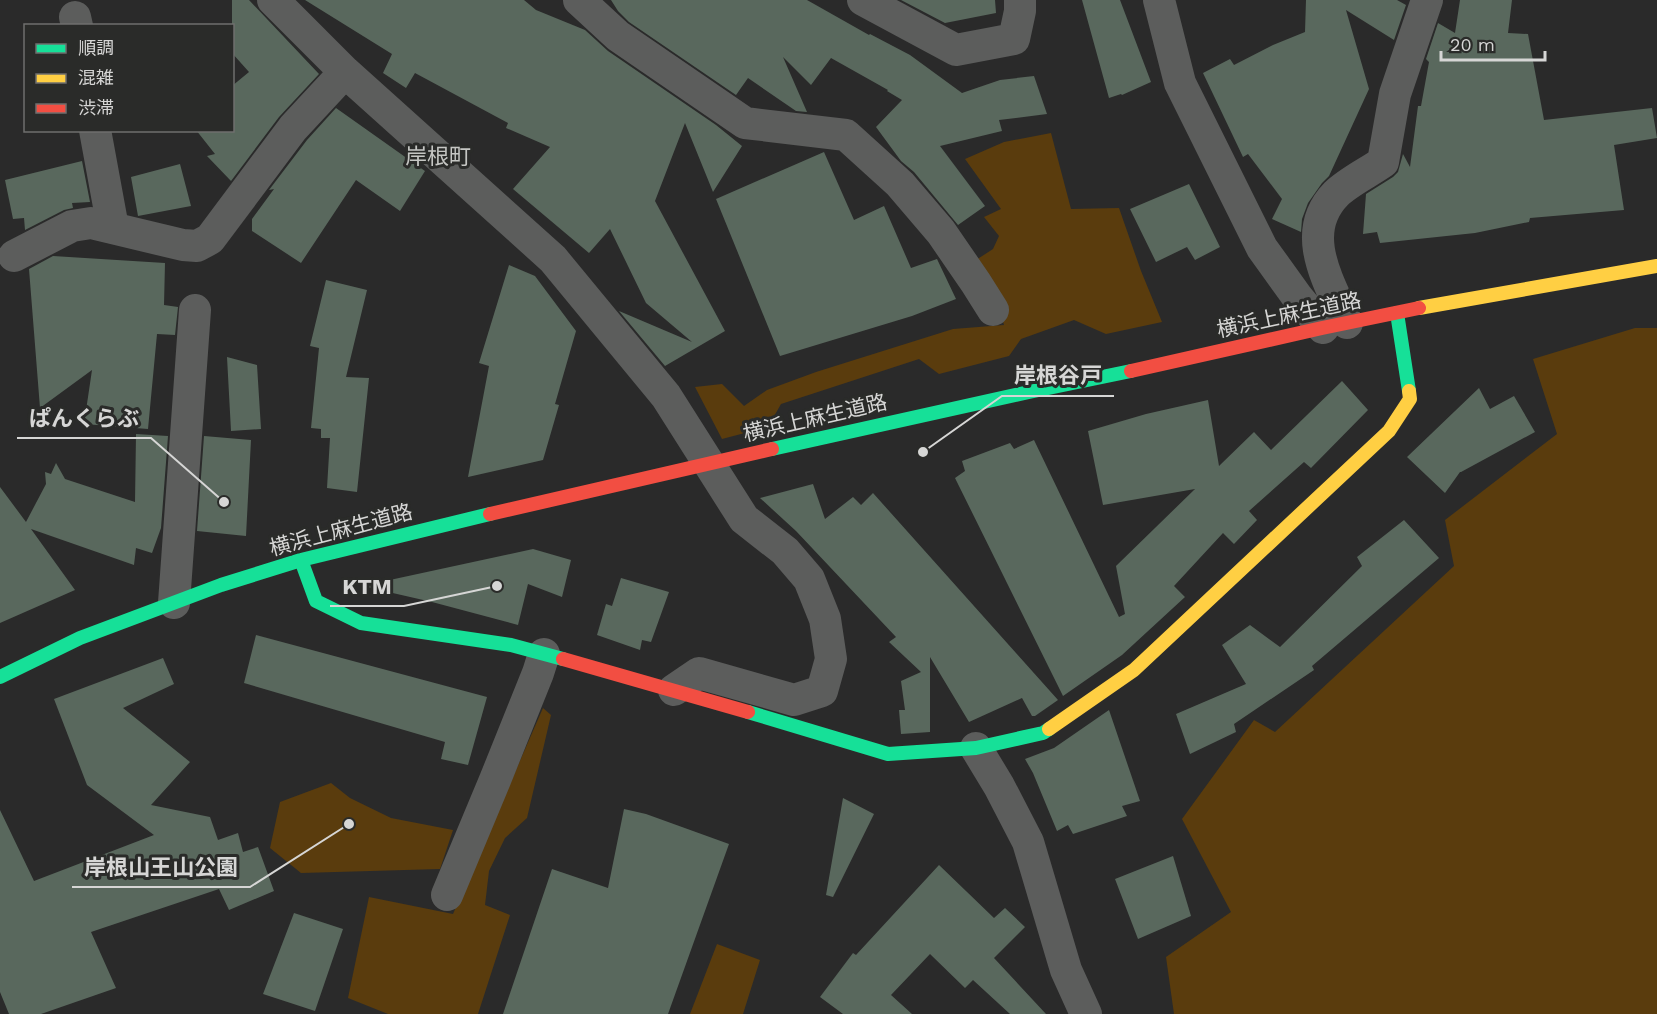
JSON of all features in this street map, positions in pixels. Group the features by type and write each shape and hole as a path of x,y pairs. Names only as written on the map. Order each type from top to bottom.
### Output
{"main road":[{"name":"横浜上麻生道路","path":"0,677 80,638 221,585 301,560 572,494 1029,392 1093,381 1398,313 1541,285 1657,266"},
{"path":"301,560 316,601 361,623 511,645 674,690 888,754 976,748 1042,733 1134,670 1389,431 1410,399 1398,313"}],"street":[{"path":"273,0 345,72 553,259 666,396 744,519 786,551 809,579 825,619 831,659 822,691 794,700 699,673 674,690"},
{"path":"579,0 618,36 745,123 846,135 900,184 941,232 993,310"},
{"path":"863,0 956,50 1014,39 1020,0"},
{"path":"1159,0 1180,83 1262,248 1298,298 1335,326"},
{"path":"1335,326 1317,246 1325,207 1338,192 1383,162 1395,94 1427,0"},
{"path":"14,256 72,226 91,223 183,245 197,246 210,239 292,128 345,72"},
{"path":"95,132 113,228"},
{"path":"174,603 195,310"},
{"path":"447,895 544,654"},
{"path":"976,748 1028,842 1066,970 1086,1014"}],"shaded area":[{"path":"1051,133 1071,209 1119,208 1162,322 1106,334 1074,320 1021,339 1009,356 939,374 919,359 781,404 768,427 722,439 695,387 722,384 744,406 767,390 816,372 953,329 1004,325 997,299 976,260 993,249 999,236 984,217 1001,209 965,159 1004,142"},
{"path":"1635,328 1657,328 1657,1014 1174,1014 1166,957 1231,912 1182,819 1254,720 1275,732 1454,566 1445,520 1557,434 1533,359"},
{"path":"543,708 551,715 527,818 505,838 489,871 485,905 510,915 478,1014 388,1014 348,998 369,897 453,914"},
{"path":"331,783 350,798 391,818 453,830 440,869 301,873 270,848 280,802"},
{"path":"717,944 760,960 743,1014 690,1014"}],"building":[{"path":"232,0 249,0 319,74 279,117 231,181 207,156 215,154 198,132 234,132 234,84 249,72 234,55 234,24 232,24"},
{"path":"305,0 524,0 536,10 585,30 608,51 716,125 742,146 713,192 685,123 655,201 725,331 665,366 619,311 692,342 646,303 610,229 589,253 513,189 550,147 506,128 508,123 415,73 406,88 383,73 392,54"},
{"path":"611,0 807,0 910,55 962,93 1000,80 1034,76 1047,114 999,120 1002,131 940,146 985,206 958,225 914,172 901,161 876,127 902,100 888,90 831,58 811,85 783,57 807,112 796,111 748,78 736,95 629,22"},
{"path":"901,0 995,0 996,13 945,23"},
{"path":"1082,0 1120,0 1151,82 1122,95 1109,98"},
{"path":"1306,0 1397,0 1406,5 1394,40 1346,10 1369,89 1329,176 1308,203 1302,219 1301,232 1272,219 1282,199 1248,154 1243,157 1203,73 1230,59 1234,65 1305,32"},
{"path":"1460,0 1512,0 1508,33 1528,34 1544,120 1652,108 1657,138 1614,145 1624,210 1530,218 1529,222 1475,233 1380,243 1377,232 1363,234 1366,194 1398,172 1403,154 1410,167 1418,106 1421,106 1429,62 1426,59 1438,23 1455,33"},
{"path":"336,108 425,171 400,211 356,180 301,263 252,231 252,219 274,189 269,190 307,140"},
{"path":"824,152 854,220 884,206 911,268 937,259 956,299 912,316 780,356 716,199"},
{"path":"82,161 90,202 72,203 73,208 64,210 25,230 24,218 13,219 5,180"},
{"path":"180,164 191,206 138,216 131,177"},
{"path":"1189,184 1220,247 1195,260 1187,247 1156,262 1130,209"},
{"path":"53,256 165,263 164,305 178,307 175,335 157,334 148,429 84,424 92,370 40,408 29,269"},
{"path":"509,265 535,276 576,331 555,404 559,405 543,460 468,477 489,366 479,363"},
{"path":"326,280 367,290 346,377 369,378 357,492 327,488 330,438 321,438 321,429 311,428 319,348 310,346"},
{"path":"227,357 257,365 261,429 231,431"},
{"path":"1342,381 1368,410 1311,468 1304,462 1249,511 1257,520 1234,544 1223,533 1174,586 1185,597 1122,655 1063,696 955,478 965,471 962,461 1010,443 1014,449 1034,440 1119,617 1125,614 1116,566 1195,489 1103,505 1088,431 1146,414 1208,400 1219,466 1254,432 1271,450"},
{"path":"1479,388 1490,409 1514,396 1535,432 1460,472 1445,493 1407,457"},
{"path":"136,434 168,436 161,528 152,553 136,548 134,565 31,529 75,590 0,623 0,487 26,522 46,484 45,472 51,474 56,463 65,479 135,502"},
{"path":"204,436 251,440 246,536 197,531"},
{"path":"813,484 825,519 853,497 861,505 873,493 1058,700 1032,716 1022,698 969,722 930,657 930,732 901,734 899,710 905,710 901,681 921,672 889,642 896,637 796,531 760,498"},
{"path":"1404,520 1439,558 1312,666 1314,670 1234,724 1236,732 1190,754 1176,714 1246,684 1222,645 1250,625 1280,647 1362,566 1357,557"},
{"path":"533,549 571,560 562,597 528,584 518,625 362,586"},
{"path":"621,578 669,592 651,642 642,640 640,650 597,635 606,604 612,606"},
{"path":"256,635 487,697 468,765 441,759 445,742 244,683"},
{"path":"163,658 174,684 123,708 190,762 151,805 210,817 218,840 238,833 243,852 258,847 274,891 229,910 219,889 91,932 116,988 41,1014 9,1014 0,992 0,810 34,881 154,835 87,785 54,699"},
{"path":"1109,710 1140,801 1122,806 1127,816 1073,834 1068,825 1057,831 1025,759 1054,748"},
{"path":"843,798 874,814 833,897 826,895"},
{"path":"624,809 646,814 729,844 668,1014 503,1014 552,869 608,888"},
{"path":"1173,856 1191,916 1138,939 1115,879"},
{"path":"939,865 994,918 1005,908 1025,927 994,958 1046,1014 1010,1014 973,980 965,988 930,954 891,995 912,1014 843,1014 820,997 853,953 856,955"},
{"path":"294,913 343,929 315,1011 263,994"}],"traffic: fast":[{"path":"1397,313 1409,391"},
{"path":"772,449 1131,371"},
{"path":"0,677 80,638 221,585 301,560 490,514"},
{"path":"301,560 316,601 361,623 511,645 563,659"},
{"path":"748,712 888,754 976,748 1043,733 1049,729"}],"traffic: slow":[{"path":"1419,308 1657,266"},
{"path":"1049,729 1134,670 1389,431 1410,399 1409,391"}],"traffic: jam":[{"path":"1131,371 1419,308"},
{"path":"490,514 772,449"},
{"path":"563,659 748,712"}],"place":[{"name":"岸根谷戸","path":"923,452"},
{"name":"ぱんくらぶ","path":"224,502"},
{"name":"KTM","path":"497,586"},
{"name":"岸根山王山公園","path":"349,824"}],"district":[{"name":"岸根町","path":"438,156"}]}
